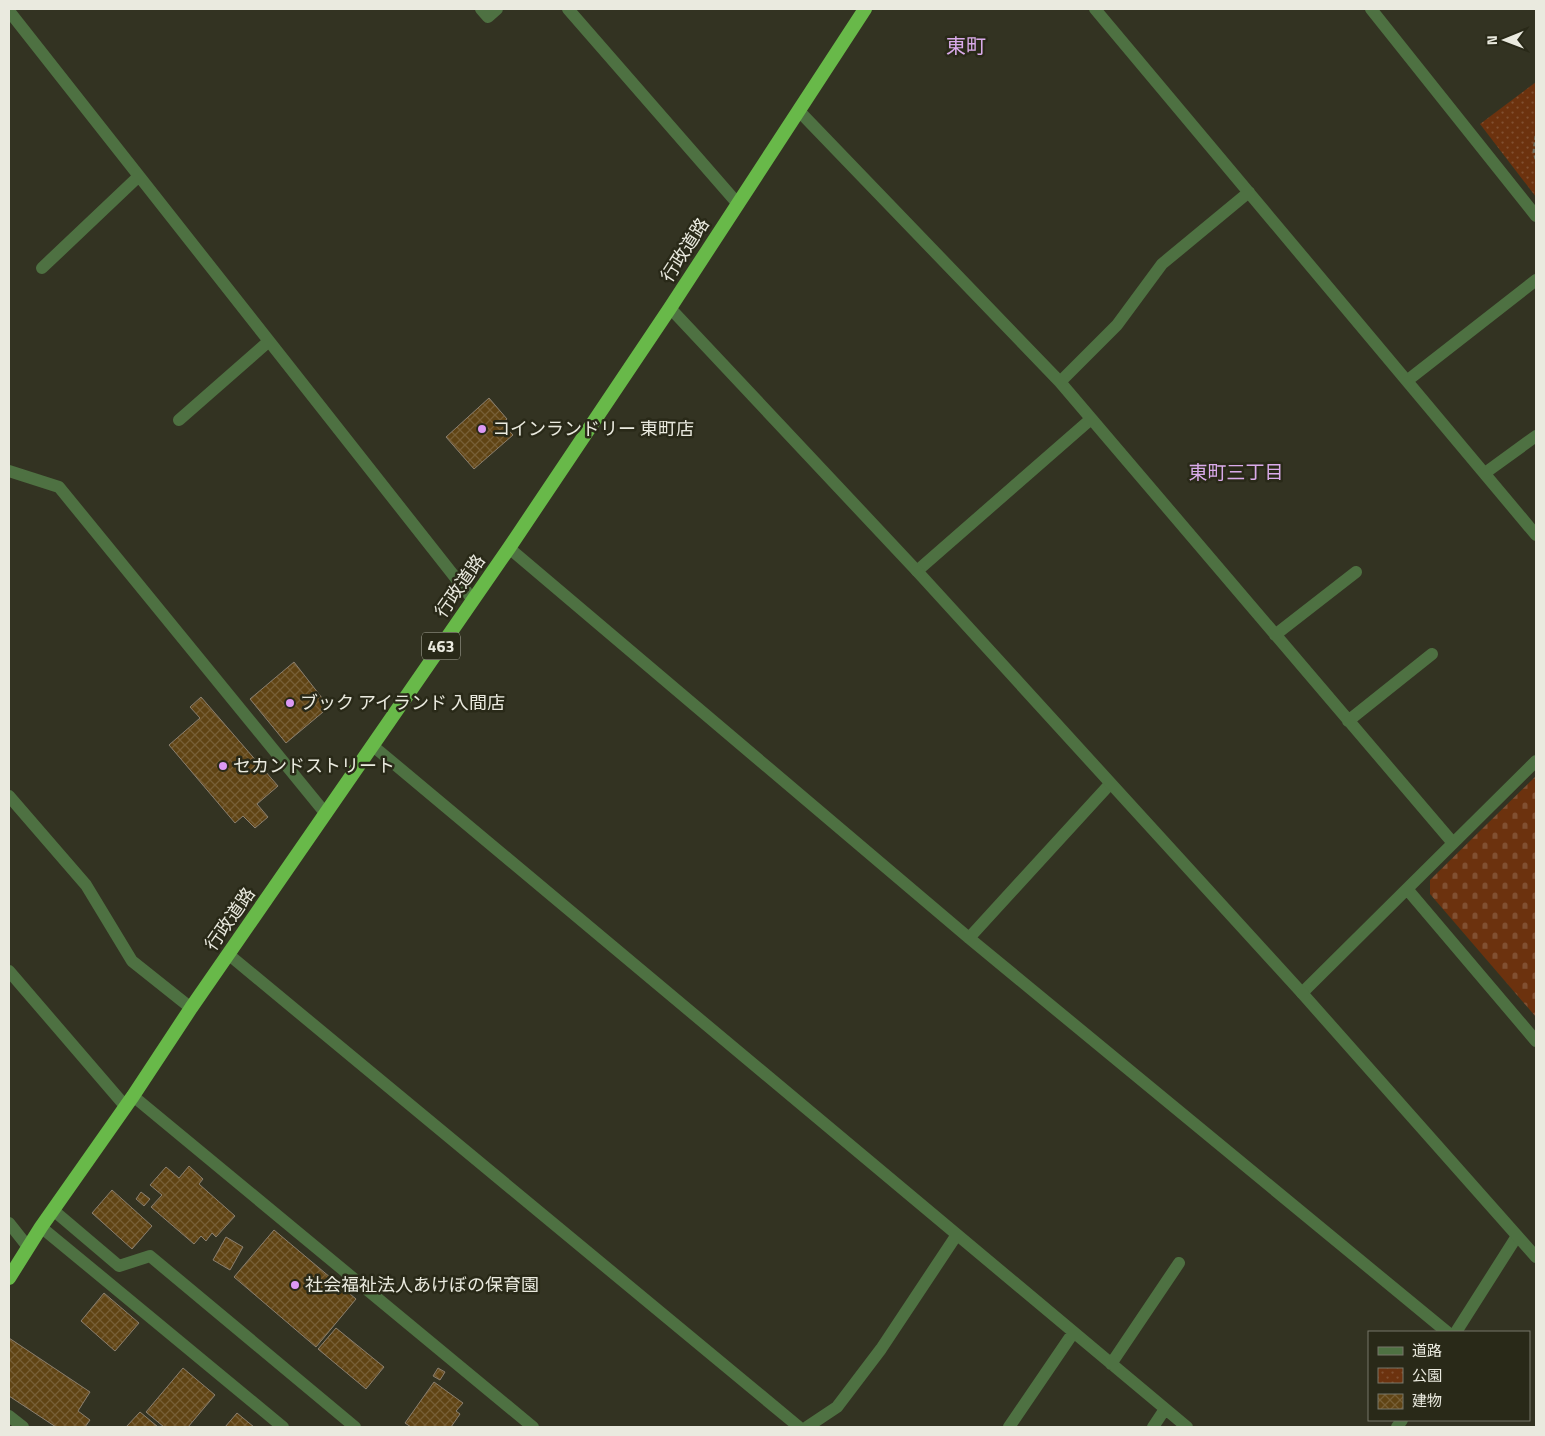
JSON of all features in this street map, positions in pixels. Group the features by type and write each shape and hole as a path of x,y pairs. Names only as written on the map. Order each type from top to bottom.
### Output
{"highway":[{"name":"行政道路","path":"9,1278 41,1227 130,1102 191,1008 509,548 670,308 866,9"}],"street":[{"path":"481,9 488,17 497,9"},
{"path":"568,9 738,204"},
{"path":"1095,9 1536,535"},
{"path":"1371,9 1536,216"},
{"path":"9,11 473,600"},
{"path":"798,111 1060,382 1453,844"},
{"path":"42,268 139,176"},
{"path":"1060,382 1116,325 1162,264 1249,192"},
{"path":"1408,380 1536,280"},
{"path":"670,308 917,571 1302,993 1536,1257"},
{"path":"179,420 269,340"},
{"path":"917,571 1091,419"},
{"path":"1485,474 1536,436"},
{"path":"9,470 59,487 326,814"},
{"path":"509,548 969,938 1446,1331"},
{"path":"1275,635 1356,572"},
{"path":"1348,721 1432,654"},
{"path":"373,746 956,1236 1187,1427"},
{"path":"1302,993 1536,761"},
{"path":"969,938 1110,784"},
{"path":"9,796 86,884 132,961 191,1008"},
{"path":"1407,889 1536,1041"},
{"path":"228,954 799,1427"},
{"path":"9,972 130,1102 533,1427"},
{"path":"53,1210 120,1266 150,1256 355,1427"},
{"path":"9,1223 28,1247"},
{"path":"41,1227 283,1427"},
{"path":"806,1427 836,1407 842,1400 881,1349 956,1236"},
{"path":"1457,1331 1517,1236"},
{"path":"1111,1364 1179,1263"},
{"path":"1009,1427 1073,1333"},
{"path":"1153,1427 1165,1409"},
{"path":"9,1416 23,1427"}],"path":[{"path":"1536,136 1534,152 1536,159"}],"green space":[{"path":"1536,82 1536,197 1480,124"},
{"path":"1536,776 1536,1017 1430,894 1430,880"}],"building":[{"name":"コインランドリー 東町店","path":"489,398 507,419 502,423 513,435 474,469 446,437"},
{"name":"ブック アイランド 入間店","path":"294,662 329,707 286,743 250,699"},
{"name":"セカンドストリート","path":"201,697 278,786 257,804 268,817 255,828 243,816 235,823 169,745 200,718 190,707"},
{"path":"189,1166 203,1179 199,1184 235,1216 216,1237 212,1233 206,1241 201,1236 194,1244 151,1207 162,1195 150,1185 166,1167 179,1178"},
{"path":"112,1190 152,1226 132,1249 92,1213"},
{"path":"141,1192 150,1199 144,1206 136,1199"},
{"path":"274,1230 356,1299 316,1347 234,1277"},
{"path":"226,1237 243,1247 230,1270 213,1260"},
{"path":"104,1293 139,1323 115,1351 81,1321"},
{"path":"336,1328 384,1367 366,1389 318,1349"},
{"path":"9,1338 90,1392 78,1411 90,1420 85,1427 56,1427 9,1396"},
{"path":"183,1368 215,1395 188,1427 164,1427 146,1412"},
{"path":"438,1368 445,1372 440,1380 433,1376"},
{"path":"434,1382 463,1403 456,1411 460,1414 451,1427 411,1427 405,1423"},
{"path":"140,1412 158,1427 126,1427"},
{"path":"237,1413 254,1427 225,1427"}],"place":[{"name":"コインランドリー 東町店","path":"482,429"},
{"name":"ブック アイランド 入間店","path":"290,703"},
{"name":"セカンドストリート","path":"223,766"},
{"name":"社会福祉法人あけぼの保育園","path":"295,1285"}],"district":[{"name":"東町","path":"966,46"},
{"name":"東町三丁目","path":"1236,472"}]}
